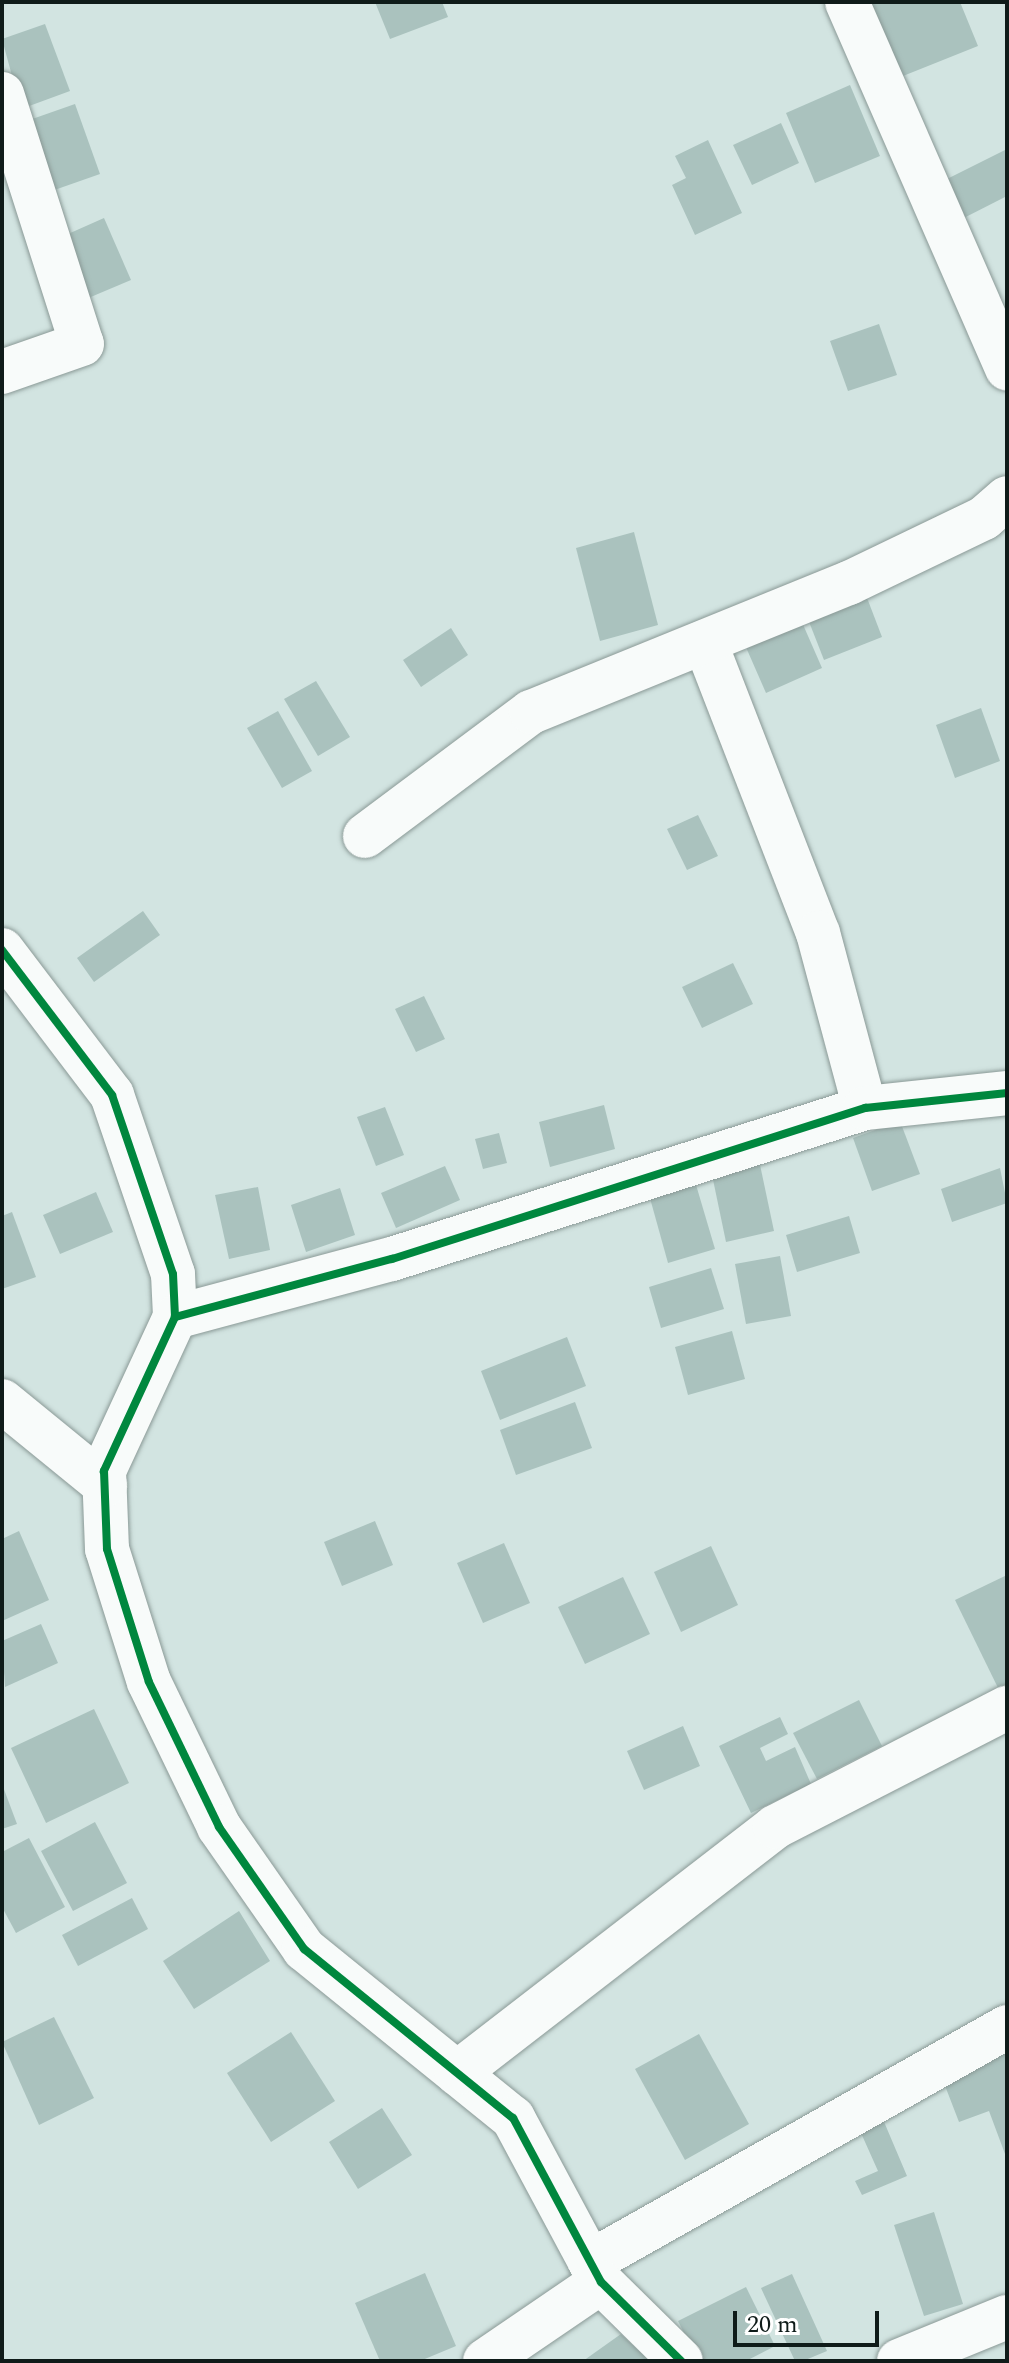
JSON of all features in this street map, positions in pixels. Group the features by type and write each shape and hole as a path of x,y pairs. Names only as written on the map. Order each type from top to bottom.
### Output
{"street":[{"path":"847,2 1007,369"},
{"path":"2,94 82,344 2,372"},
{"path":"365,836 531,712 863,577 984,518 1007,498"},
{"path":"705,642 818,933 865,1108"},
{"path":"2,950 112,1095 173,1274 175,1317 104,1471 107,1549 149,1682 219,1827 304,1949 513,2118 596,2272 681,2361"},
{"path":"175,1317 392,1259 865,1108 1007,1093"},
{"path":"2,1401 105,1485"},
{"path":"457,2073 775,1827 1007,1708"},
{"path":"485,2361 596,2272 1007,2027"},
{"path":"899,2361 1007,2317"}],"building":[{"path":"375,2 442,2 448,17 390,39"},
{"path":"868,2 960,2 978,46 898,78"},
{"path":"45,24 70,91 21,109 2,39"},
{"path":"850,85 880,156 815,183 786,113"},
{"path":"75,104 100,174 43,194 18,124"},
{"path":"781,123 799,163 752,185 733,145"},
{"path":"708,140 742,213 695,235 672,185 686,178 675,156"},
{"path":"1007,149 1007,196 950,225 931,187"},
{"path":"104,218 131,280 86,299 59,238"},
{"path":"879,324 897,375 848,391 830,341"},
{"path":"634,532 658,625 600,641 576,548"},
{"path":"864,590 882,637 824,660 806,614"},
{"path":"801,620 822,668 766,693 745,645"},
{"path":"451,628 468,655 421,687 403,660"},
{"path":"316,681 350,737 318,756 284,699"},
{"path":"981,708 1000,761 955,778 936,725"},
{"path":"278,711 312,771 282,788 247,728"},
{"path":"698,815 718,856 687,870 667,829"},
{"path":"143,911 160,935 94,982 77,958"},
{"path":"733,963 753,1004 702,1028 682,987"},
{"path":"424,996 445,1039 416,1052 395,1009"},
{"path":"604,1105 615,1149 550,1167 539,1122"},
{"path":"385,1107 404,1155 376,1166 357,1117"},
{"path":"900,1121 920,1174 872,1191 853,1138"},
{"path":"499,1133 507,1163 483,1169 475,1139"},
{"path":"759,1160 774,1231 726,1242 711,1170"},
{"path":"445,1166 460,1200 396,1228 381,1193"},
{"path":"1000,1168 1007,1203 952,1222 941,1189"},
{"path":"694,1178 715,1249 668,1263 648,1191"},
{"path":"258,1187 270,1250 229,1259 215,1195"},
{"path":"340,1188 355,1235 306,1252 291,1205"},
{"path":"96,1192 113,1232 60,1254 43,1215"},
{"path":"12,1212 36,1277 2,1289 2,1216"},
{"path":"849,1216 860,1253 797,1272 786,1235"},
{"path":"780,1256 791,1316 746,1324 735,1264"},
{"path":"711,1268 724,1309 661,1328 649,1287"},
{"path":"732,1331 745,1379 688,1395 675,1347"},
{"path":"567,1337 586,1386 500,1420 481,1371"},
{"path":"575,1402 592,1448 516,1475 500,1430"},
{"path":"375,1521 393,1565 342,1586 324,1542"},
{"path":"19,1531 49,1600 2,1621 2,1539"},
{"path":"504,1543 530,1603 483,1623 457,1563"},
{"path":"711,1546 738,1605 681,1632 654,1572"},
{"path":"1007,1575 1007,1692 1001,1694 955,1600"},
{"path":"623,1577 650,1634 585,1664 558,1607"},
{"path":"41,1624 58,1663 5,1687 2,1641"},
{"path":"859,1700 882,1746 817,1779 793,1733"},
{"path":"94,1709 129,1783 46,1823 11,1748"},
{"path":"780,1717 788,1734 760,1748 766,1761 795,1747 811,1784 751,1813 719,1746"},
{"path":"683,1726 700,1766 644,1790 627,1751"},
{"path":"2,1784 17,1824 2,1829"},
{"path":"95,1822 127,1883 73,1911 41,1851"},
{"path":"29,1838 65,1907 16,1933 2,1907 2,1852"},
{"path":"132,1898 148,1929 78,1966 62,1935"},
{"path":"239,1911 270,1961 194,2009 163,1961"},
{"path":"54,2017 94,2098 39,2125 2,2042"},
{"path":"291,2032 335,2101 271,2142 227,2073"},
{"path":"699,2034 749,2124 685,2160 635,2069"},
{"path":"1007,2053 1005,2154 989,2111 959,2122 942,2078"},
{"path":"382,2108 412,2155 358,2189 329,2142"},
{"path":"879,2110 907,2176 862,2195 855,2181 878,2171 861,2133"},
{"path":"934,2212 963,2304 924,2316 894,2225"},
{"path":"425,2273 456,2346 420,2361 380,2361 355,2303"},
{"path":"792,2274 827,2351 803,2361 795,2361 761,2288"},
{"path":"746,2287 775,2346 746,2361 698,2361 678,2321"},
{"path":"621,2334 650,2361 583,2361"}],"cycle path":[{"path":"2,950 112,1095 173,1274 175,1317 104,1471 107,1549 149,1682 219,1827 304,1949 513,2118 601,2282 681,2361"},
{"path":"175,1317 392,1259 865,1108 1007,1093"}]}
